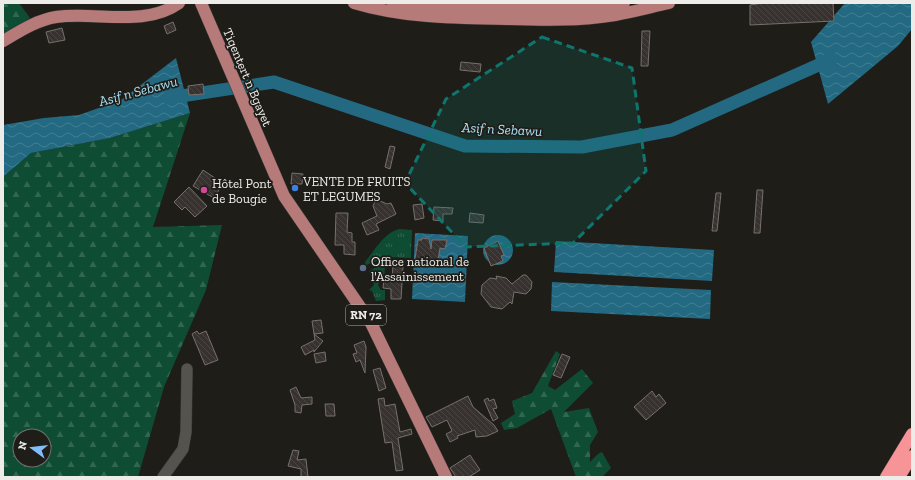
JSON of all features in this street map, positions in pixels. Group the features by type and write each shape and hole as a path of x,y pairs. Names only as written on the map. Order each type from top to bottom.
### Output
{"highway":[{"path":"886,477 912,434"},
{"path":"899,477 912,456"}],"main road":[{"path":"3,41 36,23 56,17 137,16 154,14 173,7 179,3"},
{"name":"Tiqenṭert n Bgayet","path":"201,3 284,196 371,323 446,477"},
{"path":"354,3 378,10 412,16 564,19 616,15 669,3"},
{"path":"393,3 414,6 510,9 570,8 624,3"}],"street":[{"path":"163,477 183,449 186,432 187,369"}],"highlighted area":[{"path":"542,37 632,68 646,171 573,243 466,247 405,183 446,99"}],"green space":[{"path":"3,3 19,3 30,18 3,36"},
{"path":"190,113 153,227 222,225 206,290 164,387 138,477 3,477 3,177 31,153 110,138"},
{"path":"399,229 412,230 411,258 387,257 366,265 365,262 380,242 389,234"},
{"path":"382,264 385,267 384,280 380,280 378,285 381,290 385,290 385,300 376,301 372,291 369,290 374,285 369,271"},
{"path":"556,351 560,354 548,386 555,390 582,369 593,383 564,412 589,408 598,432 590,445 590,462 602,452 611,468 602,477 576,477 551,409 517,428 504,430 501,423 515,414 512,401 532,393"}],"water":[{"path":"845,3 912,3 912,29 898,46 828,104 811,42"},
{"path":"176,58 190,113 110,138 31,153 3,177 3,125 44,118 79,115 121,100"},
{"path":"415,233 468,236 465,302 412,299"},
{"path":"498,235 509,239 513,250 509,261 498,265 487,261 483,250 487,239"},
{"path":"556,241 714,250 712,281 554,272"},
{"path":"552,282 711,290 710,319 551,311"}],"building":[{"path":"764,3 833,3 834,21 750,25 750,5"},
{"path":"173,22 176,30 167,34 164,26"},
{"path":"62,28 65,40 49,43 46,32"},
{"path":"642,31 650,31 648,66 641,66"},
{"path":"461,62 481,64 480,72 460,70"},
{"path":"203,84 204,94 189,95 188,86"},
{"path":"390,146 395,147 390,169 385,167"},
{"path":"203,170 218,180 216,182 222,185 214,198 193,186"},
{"path":"292,173 303,174 302,184 291,184"},
{"path":"189,187 207,206 195,217 185,207 182,210 174,202"},
{"path":"757,190 763,190 760,233 754,233"},
{"path":"716,193 721,193 717,231 712,231"},
{"path":"376,199 387,204 391,203 396,214 376,224 379,230 367,235 362,223 377,216 373,206"},
{"path":"422,204 424,218 415,220 413,205"},
{"path":"434,207 453,208 452,214 443,214 443,221 433,220"},
{"path":"336,213 348,213 347,232 352,233 352,242 355,242 355,255 344,254 344,245 335,245"},
{"path":"470,213 484,215 483,223 469,222"},
{"path":"422,238 429,239 431,249 432,240 447,240 445,249 440,248 437,266 428,264 427,267 414,265 418,240 422,240"},
{"path":"498,241 504,255 501,256 503,261 491,266 484,248"},
{"path":"393,265 403,266 401,299 391,299 391,289 383,288 384,280 392,281"},
{"path":"523,275 526,275 532,282 531,289 526,294 514,292 512,304 510,302 502,309 491,307 481,294 482,285 490,278 497,279 496,276 506,278 512,284"},
{"path":"321,320 323,333 314,334 312,321"},
{"path":"197,331 199,334 206,331 218,360 205,365 192,334"},
{"path":"314,334 323,341 314,352 314,350 305,355 301,347 315,340"},
{"path":"364,341 366,347 365,373 360,360 356,362 353,354 357,353 354,345"},
{"path":"325,352 326,361 316,363 314,354"},
{"path":"562,354 570,357 561,378 553,375"},
{"path":"380,368 386,388 379,391 373,370"},
{"path":"296,387 301,398 312,397 312,404 302,405 301,413 295,412 295,405 290,390"},
{"path":"652,391 656,397 659,394 666,403 646,420 634,407"},
{"path":"468,396 473,407 494,425 498,431 487,436 476,437 475,430 457,436 458,438 450,442 446,434 452,431 447,420 432,427 426,417"},
{"path":"384,398 385,406 395,404 400,432 411,429 412,434 398,438 403,470 396,471 392,442 385,443 378,399"},
{"path":"488,398 489,401 494,399 497,408 493,409 498,418 493,421 484,400"},
{"path":"325,404 334,404 335,416 326,416"},
{"path":"293,450 299,451 297,460 306,459 308,477 301,477 301,469 288,466"},
{"path":"470,455 480,470 469,477 456,477 450,468"}],"waterway":[{"name":"Asif n Sebawu","path":"168,98 274,82 465,146 582,147 672,130 832,59"}],"place":[{"name":"VENTE DE FRUITS ET LEGUMES","path":"295,188"},
{"name":"Hôtel Pont de Bougie","path":"204,190"},
{"name":"Office national de l'Assainissement","path":"363,268"}]}
